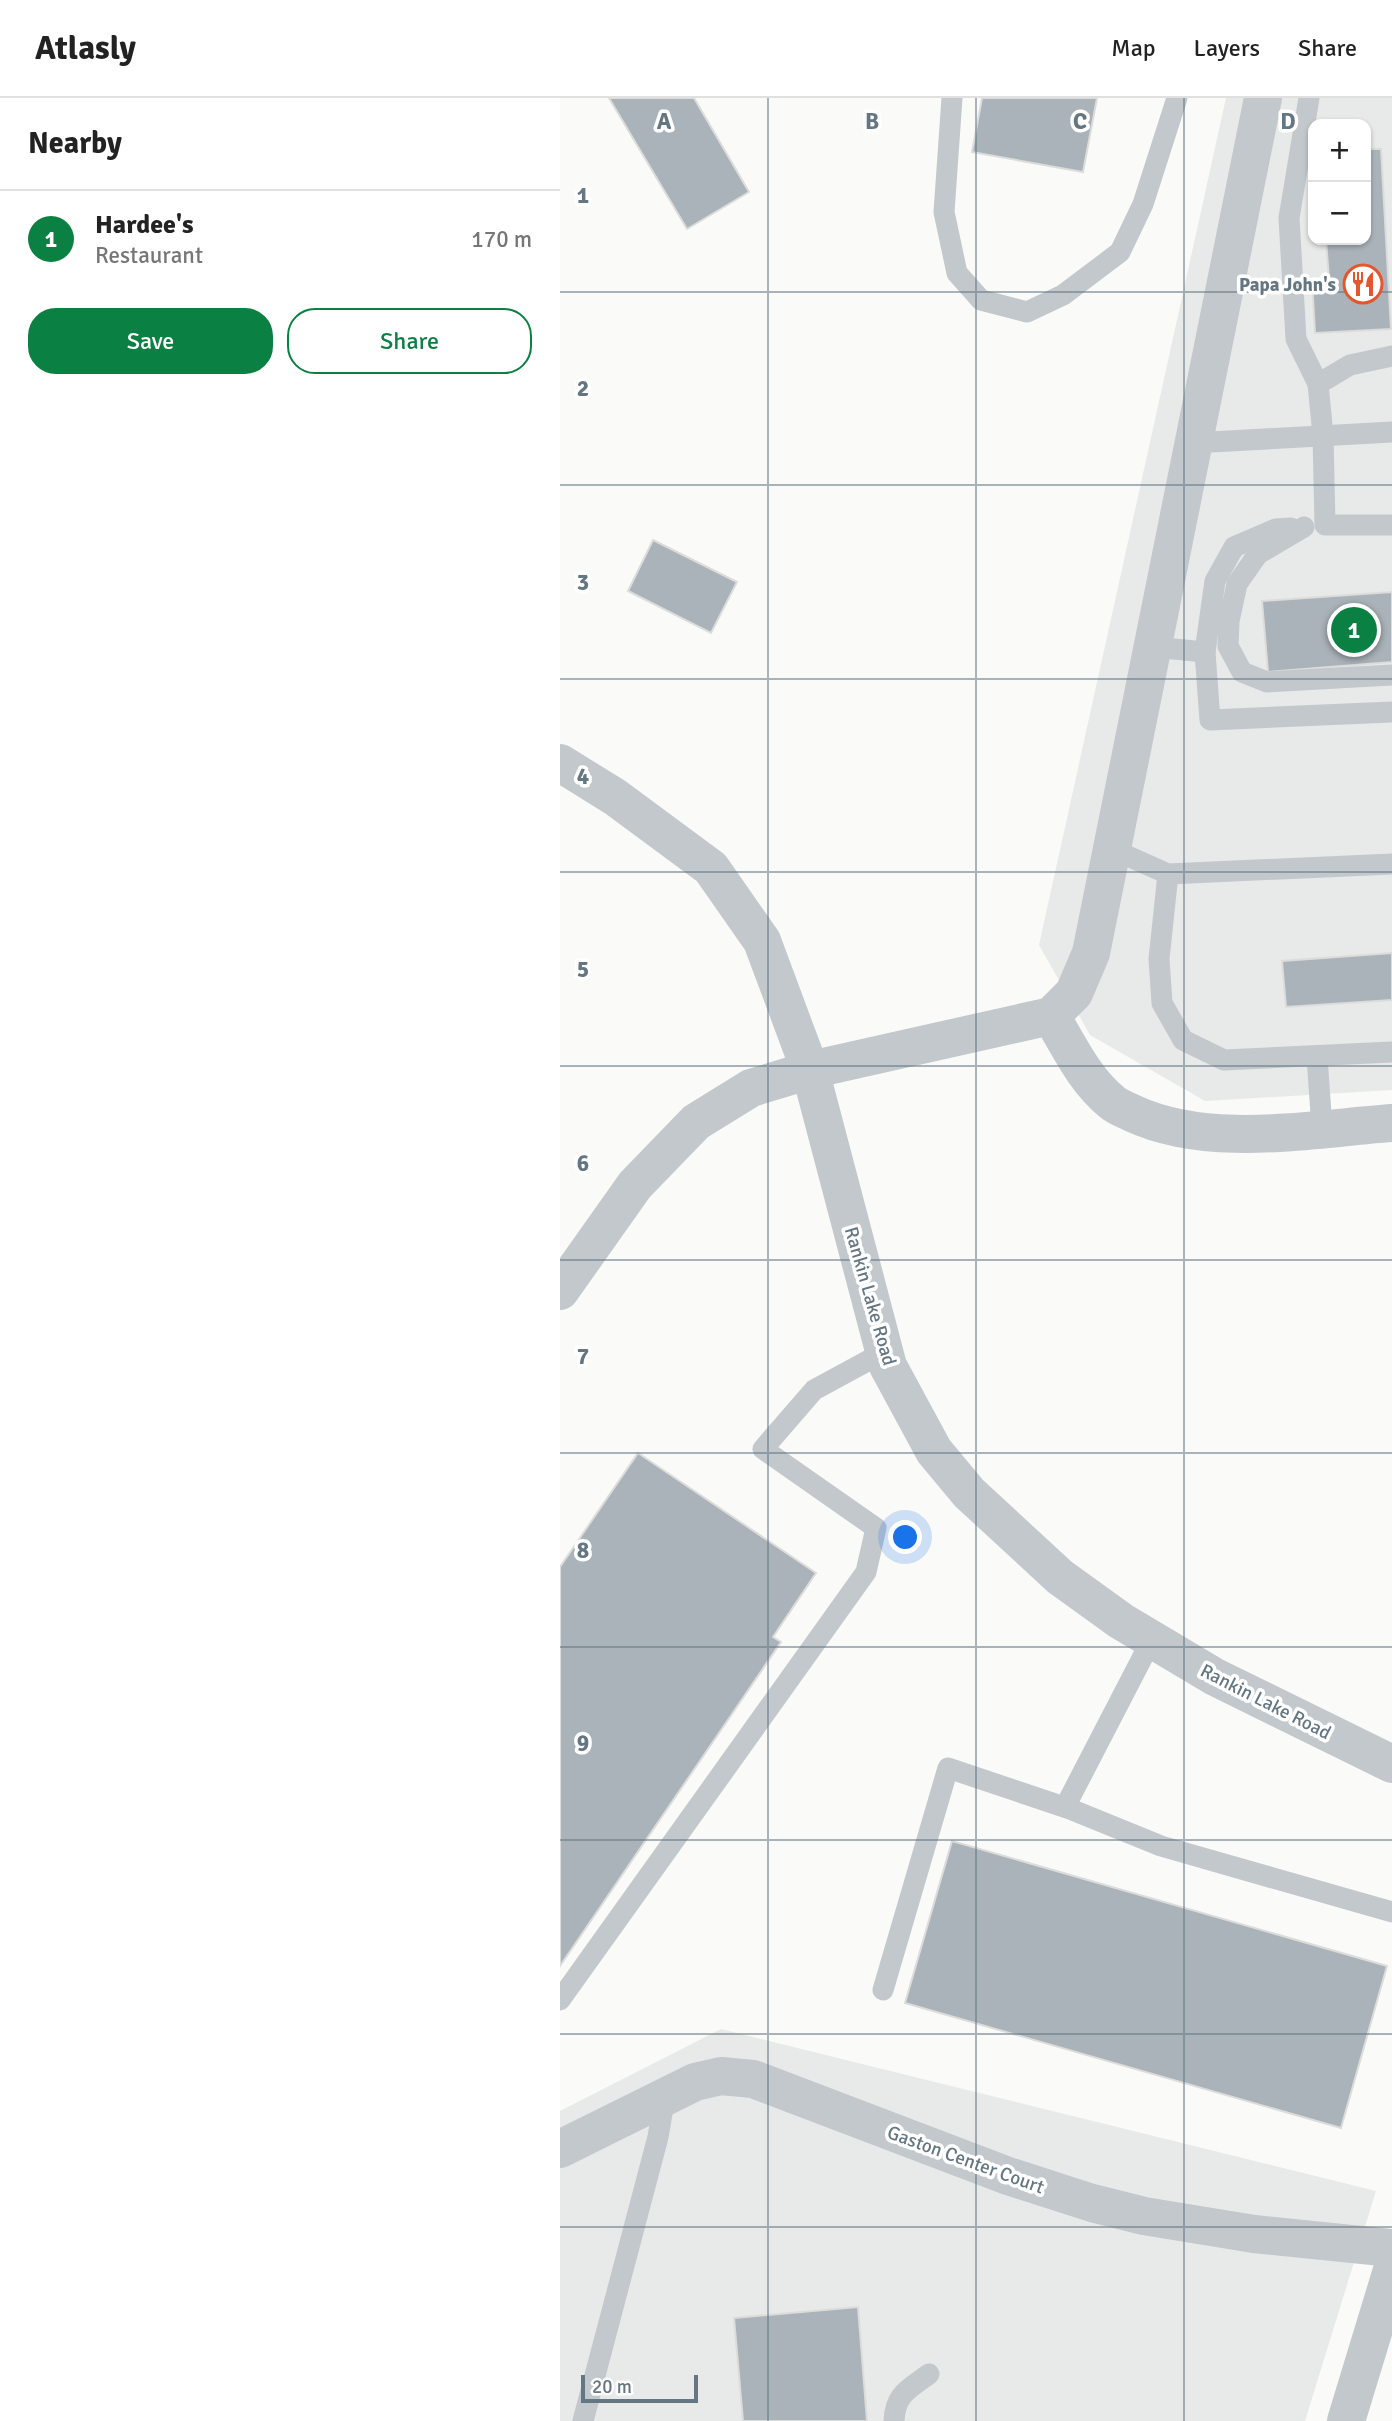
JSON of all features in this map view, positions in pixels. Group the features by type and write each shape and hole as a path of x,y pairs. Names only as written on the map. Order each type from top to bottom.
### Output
{"street":[{"path":"560,1291 635,1185 696,1122 751,1088 810,1070 1051,1016 1074,993 1091,954 1263,98"},
{"name":"Rankin Lake Road","path":"560,763 615,797 711,867 762,941 810,1070 888,1366 934,1451 969,1493 1060,1577 1121,1621 1215,1677 1392,1764"},
{"path":"1051,1016 1086,1074 1113,1104 1150,1121 1197,1132 1262,1133 1392,1123"},
{"name":"Gaston Center Court","path":"560,2149 695,2082 721,2076 753,2079 1008,2176 1092,2203 1144,2216 1254,2234 1392,2248"},
{"path":"1346,2421 1392,2270"}],"lane":[{"path":"952,98 944,212 957,273 981,300 1027,312 1063,295 1120,253 1143,204 1177,98"},
{"path":"1310,98 1289,218 1296,339 1318,384 1323,435 1314,526"},
{"path":"1318,384 1350,365 1392,356"},
{"path":"1194,443 1392,432"},
{"path":"1392,525 1276,529 1234,547 1215,581 1205,652 1210,720 1392,712"},
{"path":"1314,526 1258,554 1237,584 1228,621 1228,646 1242,672 1267,682 1392,675"},
{"path":"1153,647 1205,652"},
{"path":"1112,849 1168,874 1392,864"},
{"path":"1168,874 1159,959 1162,1003 1183,1040 1224,1060 1392,1052"},
{"path":"1317,1057 1322,1128"},
{"path":"560,2000 866,1572 876,1528 763,1449 814,1390 884,1352"},
{"path":"1065,1807 1152,1639"},
{"path":"883,1990 948,1768 1065,1807 1161,1846 1392,1912"},
{"path":"583,2421 658,2137 665,2096"},
{"path":"894,2421 894,2406 899,2397 929,2374"}],"shaded area":[{"path":"1226,98 1392,98 1392,1090 1205,1101 1090,1035 1039,945"},
{"path":"721,2029 1376,2191 1305,2421 560,2421 560,2111"}],"building":[{"path":"609,98 694,98 749,192 687,229"},
{"path":"982,98 1097,98 1083,172 972,152"},
{"path":"1371,149 1381,149 1391,329 1315,333 1312,280 1329,279 1326,245 1371,245"},
{"path":"653,540 737,582 711,633 628,591"},
{"path":"1392,592 1392,662 1268,672 1262,601"},
{"path":"1392,953 1392,1000 1286,1007 1282,961"},
{"path":"638,1453 816,1573 773,1637 781,1642 560,1966 560,1567"},
{"path":"952,1841 1387,1966 1341,2128 905,2003"},
{"path":"858,2307 867,2421 743,2421 734,2318"}],"place":[{"name":"Papa John's","path":"1363,284"},
{"name":"Hardee's","path":"1354,630"}]}
